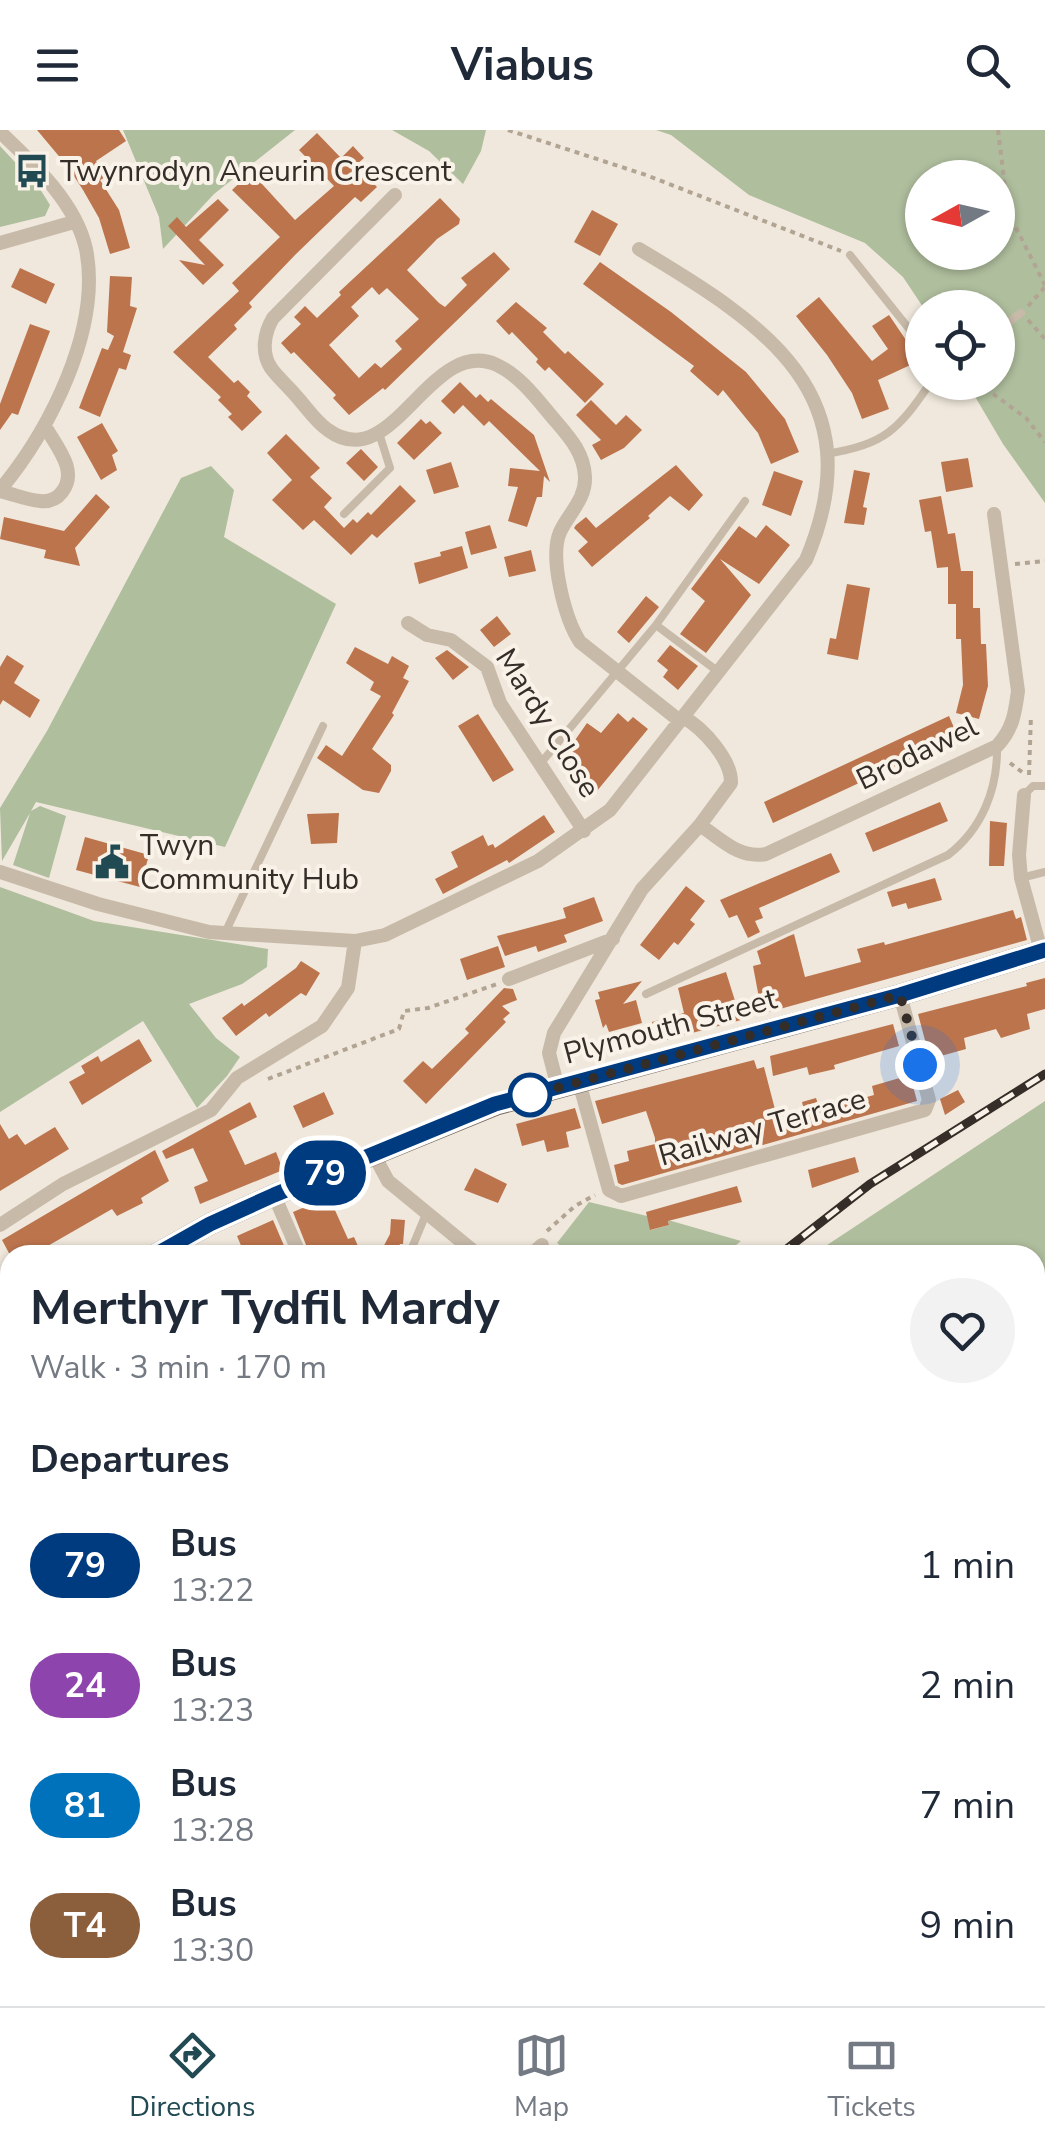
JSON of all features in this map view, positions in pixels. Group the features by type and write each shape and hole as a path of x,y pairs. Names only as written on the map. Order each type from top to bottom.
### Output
{"main road":[{"name":"Plymouth Street","path":"173,1245 274,1195 495,1104 900,995 1043,951"}],"street":[{"path":"0,132 54,189 74,222 86,247 88,281 78,345 45,426 0,490 44,502 57,498 66,488 70,478 67,466 45,426"},
{"path":"395,195 273,318 264,349 270,368 326,430 345,439 358,440 379,433 438,378 469,361 497,365 530,392 577,447 584,466 582,497 557,543 568,617 580,642 691,722 726,760 732,774 728,790 642,890 550,1043 549,1052 568,1084 609,1190"},
{"path":"0,243 74,222"},
{"path":"0,872 98,904 225,933 355,940 384,935 434,914 538,861 610,810 806,560 822,522 827,486 820,411 798,370 766,334 719,297 639,249"},
{"name":"Brodawel","path":"700,826 738,852 766,854 997,746 1014,719 1018,690 994,514"},
{"name":"Mardy Close","path":"408,623 428,635 451,640 487,668 500,703 584,831"},
{"path":"1024,795 1021,878 1043,951"},
{"path":"509,979 614,938"},
{"path":"0,1224 63,1184 211,1110 238,1078 322,1026 348,988 355,940"},
{"name":"Railway Terrace","path":"609,1190 621,1196 925,1110 929,1100 900,995"},
{"path":"373,1153 388,1180 465,1245"},
{"path":"274,1195 296,1245"}],"lane":[{"path":"850,255 905,324"},
{"path":"1015,318 1022,313"},
{"path":"826,454 894,432 919,400"},
{"path":"344,514 390,468 379,433"},
{"path":"540,764 656,626 745,501"},
{"path":"656,626 720,674"},
{"path":"225,933 323,726"},
{"path":"646,994 948,855 966,842 983,812 998,770 997,746"},
{"path":"1024,795 1033,786 1045,786"},
{"path":"1021,878 1045,872"},
{"path":"413,1245 426,1214"}],"path":[{"path":"508,130 646,175 850,255"},
{"path":"998,130 1008,212 1045,286 1022,313 1045,339"},
{"path":"1002,400 1026,418 1045,442"},
{"path":"1003,565 1045,561"},
{"path":"1018,690 1030,703 1029,775"},
{"path":"997,746 1018,771 1044,780 1045,786"},
{"path":"230,1086 255,1084 294,1070 399,1029 404,1011 428,1008 509,979"},
{"path":"540,1245 557,1220 609,1190"}],"green space":[{"path":"123,130 295,130 214,194 163,249 159,217"},
{"path":"392,130 486,130 481,151 463,184 429,151"},
{"path":"656,130 1045,130 1045,503 977,400 1015,400 1015,290 912,290 903,277 865,243 749,195 671,135"},
{"path":"0,146 40,189 50,205 45,216 0,227"},
{"path":"211,466 234,490 224,537 336,604 225,847 36,802 31,811 40,806 66,816 49,878 13,865 30,813 2,861 0,808 47,731 181,478"},
{"path":"0,887 94,921 268,949 267,967 242,984 189,1004 216,1038 240,1057 197,1108 143,1021 0,1112"},
{"path":"1045,1101 1045,1245 827,1245"},
{"path":"589,1202 647,1216 651,1230 669,1225 668,1220 741,1241 736,1245 557,1243"}],"building":[{"path":"37,130 119,130 126,141 96,161 106,177 100,180 119,210 130,248 110,254 99,218 83,190"},
{"path":"317,133 341,158 353,146 364,158 356,165 377,187 361,202 355,197 296,254 249,303 252,307 234,325 237,329 208,357 234,383 238,380 250,392 247,396 262,412 242,431 228,417 232,414 218,400 221,397 173,352 239,291 232,283 280,237 232,190 251,172 295,220 334,186 299,150"},
{"path":"440,198 460,219 459,224 437,239 407,270 439,303 445,307 467,285 461,278 494,252 510,269 385,390 349,415 333,398 336,395 281,343 301,324 294,317 305,306 317,318 341,295 339,292","holes":["372,287 379,295 387,288 419,319 395,341 402,349 381,368 375,363 359,378 329,345 359,316 351,307"]},
{"path":"218,199 229,210 199,240 224,265 203,285 179,260 205,265 168,226 177,217 186,227"},
{"path":"592,210 618,224 600,256 574,242"},
{"path":"600,262 746,372 785,419 799,452 771,464 758,433 723,390 718,396 690,371 694,366 583,284"},
{"path":"20,268 55,284 46,304 11,287"},
{"path":"110,276 132,277 130,306 137,308 123,352 131,355 126,370 119,368 100,417 79,408 102,348 108,350 114,336 107,332"},
{"path":"819,297 872,361 888,349 872,326 889,315 905,339 905,367 878,380 889,409 862,419 852,393 796,316"},
{"path":"516,302 547,328 543,332 565,354 568,351 604,384 585,403 549,367 545,371 512,332 509,335 496,321"},
{"path":"30,324 50,331 18,415 12,413 0,430 0,404"},
{"path":"460,382 476,398 480,394 488,402 491,399 534,435 550,482 544,476 542,497 537,497 527,527 508,521 518,487 508,486 510,468 540,471 489,421 484,426 463,405 454,414 441,401"},
{"path":"591,400 616,425 626,415 642,430 624,448 601,460 592,445 601,440 576,415"},
{"path":"421,419 426,424 430,421 442,433 414,460 397,443"},
{"path":"102,423 118,451 112,455 117,470 101,480 77,437"},
{"path":"286,434 320,468 310,477 332,498 324,507 344,528 353,519 357,523 368,512 371,515 400,485 416,501 377,538 372,534 351,555 314,520 303,530 272,500 292,480 267,453"},
{"path":"361,449 378,467 364,481 346,463"},
{"path":"968,458 973,487 946,492 941,462"},
{"path":"451,462 459,487 434,494 426,470"},
{"path":"676,465 703,495 689,511 670,496 592,567 578,551 588,542 574,528 576,525 586,517 596,528"},
{"path":"854,470 870,473 863,507 867,508 864,525 844,523"},
{"path":"774,471 803,481 791,516 762,505"},
{"path":"96,494 110,507 75,548 80,566 44,558 46,550 0,539 4,517 64,531"},
{"path":"941,496 948,534 955,533 961,571 973,571 973,608 980,608 988,686 979,719 956,713 963,685 961,639 956,639 956,604 948,604 948,567 937,568 931,531 925,532 919,500"},
{"path":"490,525 497,548 471,555 465,532"},
{"path":"766,525 790,545 759,584 720,559 751,595 706,653 680,634 705,601 691,589 739,526 756,538"},
{"path":"462,546 468,568 419,584 414,563"},
{"path":"531,550 536,571 509,577 504,557"},
{"path":"847,584 870,588 858,660 827,654 830,638 836,639"},
{"path":"646,596 659,607 629,643 617,632"},
{"path":"497,616 511,634 494,647 480,630"},
{"path":"670,645 698,666 678,690 663,677 668,670 657,661"},
{"path":"355,647 388,664 392,656 409,666 403,678 409,681 394,715 372,749 391,765 379,793 363,790 317,758 326,745 342,756 381,696 370,690 374,682 346,663"},
{"path":"447,650 469,667 453,680 435,658"},
{"path":"7,655 24,666 14,683 40,700 30,718 3,700 0,705 0,667"},
{"path":"618,713 628,722 633,717 648,729 592,797 575,783 579,778 571,770 575,765 564,756 587,723 601,733"},
{"path":"478,714 514,770 493,782 458,726"},
{"path":"949,716 958,737 773,823 764,802"},
{"path":"940,802 948,821 873,852 865,833"},
{"path":"339,813 337,843 311,844 307,814"},
{"path":"544,815 555,832 509,863 507,860 443,894 435,879 458,867 451,852 483,835 488,846 493,844 495,848"},
{"path":"990,821 1007,823 1004,866 989,866"},
{"name":"Twyn Community Hub","path":"85,837 149,855 140,887 76,870"},
{"path":"831,853 840,872 759,908 763,918 755,921 760,932 748,938 737,915 729,918 720,900"},
{"path":"935,878 942,900 908,909 906,903 892,907 887,892"},
{"path":"686,886 705,901 690,920 695,924 659,960 640,945"},
{"path":"594,897 603,921 564,935 567,942 538,952 536,946 505,956 497,936 566,918 563,908"},
{"path":"1013,910 1016,919 1021,917 1027,940 762,1014 753,966 761,964 757,951 789,936 794,934 805,977 861,962 857,949"},
{"path":"498,946 505,967 467,980 460,959"},
{"path":"301,961 320,973 306,996 301,993 269,1017 266,1013 236,1036 222,1018 242,1003 244,1006"},
{"path":"726,972 741,1020 658,1042 652,1022 684,1013 678,988"},
{"path":"1045,978 1045,1009 1027,1014 1030,1029 1001,1038 996,1029 964,1038 966,1049 930,1059 918,1014"},
{"path":"642,981 623,1004 636,1000 642,1023 609,1032 606,1024 603,1028 595,1000 600,999 598,992"},
{"path":"504,988 513,989 517,1000 502,1006 510,1013 503,1019 506,1022 426,1104 403,1081 423,1061 432,1069 469,1033 465,1029"},
{"path":"893,1024 899,1046 834,1065 835,1069 809,1075 807,1067 773,1076 770,1056"},
{"path":"139,1039 152,1061 82,1105 69,1082 85,1073 81,1066 98,1056 101,1062"},
{"path":"754,1060 757,1069 764,1067 778,1121 805,1114 802,1102 816,1098 820,1110 874,1095 872,1086 910,1075 917,1101 618,1183 614,1165 629,1161 627,1151 655,1144 655,1138 646,1111 602,1124 595,1101"},
{"path":"958,1090 965,1102 945,1115 940,1099"},
{"path":"324,1092 334,1114 303,1128 293,1106"},
{"path":"250,1102 257,1117 229,1131 245,1165 276,1152 283,1170 200,1204 194,1187 208,1181 193,1148 166,1159 162,1151"},
{"path":"575,1108 581,1128 566,1132 569,1147 547,1152 544,1140 522,1146 516,1124"},
{"path":"0,1124 9,1139 17,1134 25,1145 55,1127 69,1149 0,1191"},
{"path":"155,1150 169,1181 141,1198 143,1203 117,1216 112,1209 49,1245 5,1245 2,1240"},
{"path":"855,1157 859,1172 812,1188 808,1170"},
{"path":"475,1168 507,1184 498,1203 464,1190"},
{"path":"737,1186 742,1202 668,1221 669,1225 650,1230 646,1212"},
{"path":"329,1197 348,1239 354,1237 358,1245 306,1245 293,1212"},
{"path":"391,1219 405,1220 403,1244 384,1245"},
{"path":"273,1220 284,1245 241,1245 237,1236"}],"railway":[{"path":"792,1245 870,1184 1045,1074"}],"bus line":[{"name":"79","path":"173,1245 274,1195 495,1104 900,995 1045,950"}],"place":[{"name":"Twynrodyn Aneurin Crescent","path":"32,171"},
{"name":"Twyn Community Hub","path":"112,862"}],"route":[{"path":"530,1095 527,1096 900,995 920,1065"}]}
